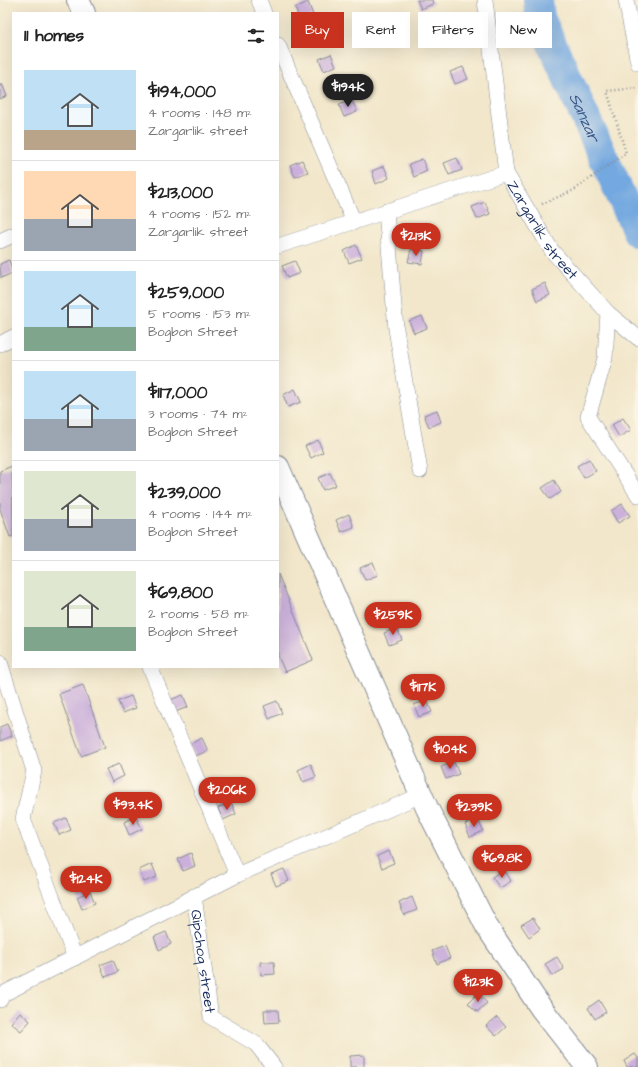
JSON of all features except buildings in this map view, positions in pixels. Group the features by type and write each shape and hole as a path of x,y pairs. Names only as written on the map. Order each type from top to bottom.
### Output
{"main road":[{"path":"78,0 84,12"},
{"path":"279,469 421,795 487,927 541,1008 587,1067"}],"street":[{"path":"259,0 264,12"},
{"name":"Zargarlik street","path":"485,0 506,173 552,251 608,313 638,338"},
{"path":"626,0 638,63"},
{"path":"279,47 354,222"},
{"path":"279,246 506,173"},
{"path":"386,211 396,330 420,471"},
{"path":"0,241 12,235"},
{"path":"608,313 605,358 588,417 638,495"},
{"path":"0,344 12,338"},
{"path":"0,662 34,771 23,819 75,958"},
{"path":"150,668 237,875"},
{"name":"Qipchoq street","path":"0,1000 3,994 237,875 421,795"},
{"name":"Qipchoq street","path":"194,896 212,1017 256,1044 274,1067"}],"path":[{"path":"528,210 574,190 626,153 608,91 638,88"}],"waterway":[{"name":"Sanzar","path":"538,0 540,18 638,233"}]}
